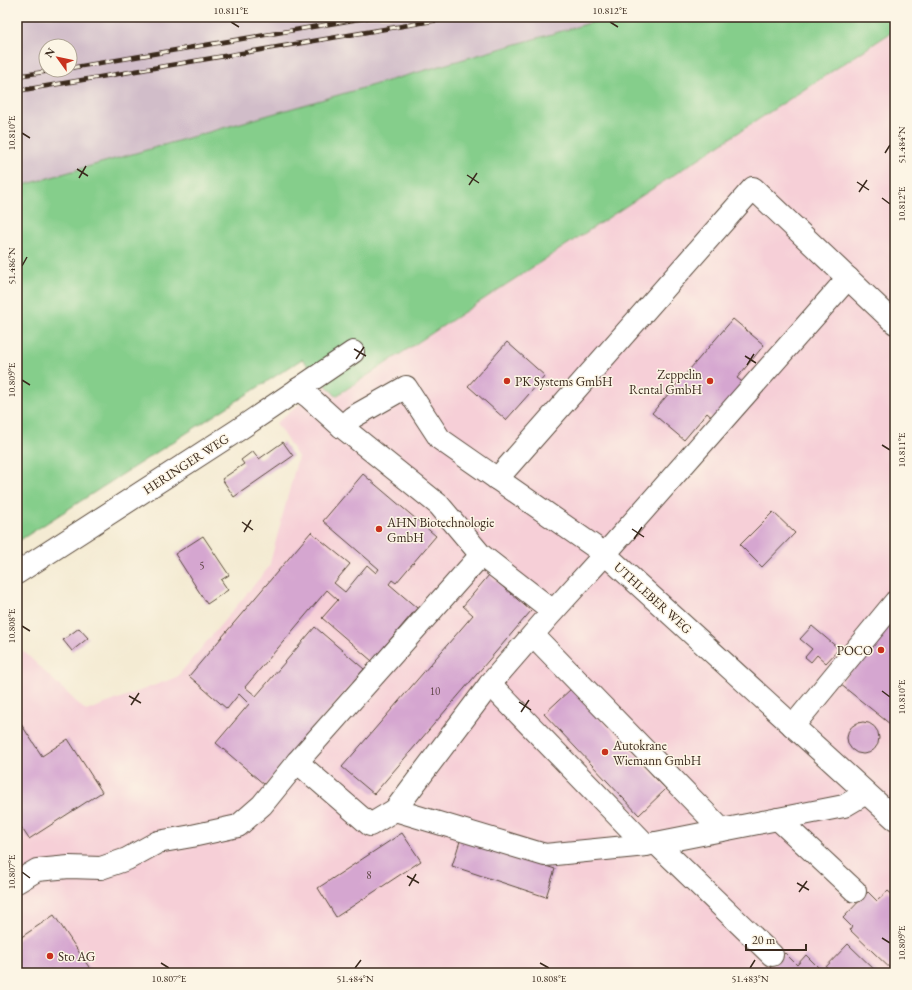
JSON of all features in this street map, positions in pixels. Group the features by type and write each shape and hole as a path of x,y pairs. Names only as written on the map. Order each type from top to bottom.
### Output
{"street":[{"path":"497,479 753,188 895,323"},
{"path":"297,762 370,825 395,810 490,684 848,278"},
{"name":"HERINGER WEG","path":"17,573 238,430 353,352"},
{"name":"UTHLEBER WEG","path":"342,427 353,417 406,387 440,440 605,554 895,819"},
{"path":"298,389 342,427 439,505 481,555 553,611"},
{"path":"17,882 37,870 68,867 101,868 127,859 158,842 238,826 262,805 297,762 481,555"},
{"path":"793,726 895,602"},
{"path":"533,635 722,830"},
{"path":"490,684 651,844 772,955"},
{"path":"395,810 545,855 651,844 844,806 866,793"},
{"path":"778,819 855,891"}],"shaded area":[{"path":"17,17 611,17 17,187"},
{"path":"895,30 895,973 17,973 17,645 86,711 177,677 269,567 298,457 276,423 324,385 337,396"}],"green space":[{"path":"611,17 895,17 895,30 336,396 302,359 17,542 17,187"}],"building":[{"name":"Zeppelin Rental GmbH","path":"733,319 764,345 737,378 745,384 715,420 707,413 684,440 652,413"},
{"name":"PK Systems GmbH","path":"507,342 545,376 506,420 468,386"},
{"path":"283,442 293,456 234,497 222,479 244,464 241,460 253,451 259,459"},
{"path":"363,474 436,536 396,583 392,580 389,584 417,608 372,661 322,618 338,600 327,590 245,687 256,696 315,627 364,669 265,785 216,743 249,704 239,694 227,709 189,676 311,532 350,564 334,583 345,592 367,565 376,573 379,569 323,521"},
{"path":"773,512 795,533 762,567 740,545"},
{"path":"203,536 229,575 221,580 228,590 207,604 175,554"},
{"path":"489,575 531,611 374,794 342,767 473,615 463,606"},
{"name":"POCO","path":"895,616 895,728 840,684"},
{"path":"812,626 839,649 826,663 817,655 811,662 805,657 812,649 800,639"},
{"path":"79,628 88,638 72,651 63,640"},
{"name":"Autokrane Wiemann GmbH","path":"571,689 666,789 639,815 544,714"},
{"path":"17,718 42,756 68,739 102,792 29,839 17,821"},
{"path":"863,722 874,727 879,738 874,749 863,754 852,749 847,738 852,727"},
{"path":"402,833 421,861 336,917 318,888"},
{"path":"461,838 555,869 546,897 452,866"},
{"path":"888,891 895,897 895,973 850,930 852,927 843,918 868,892 877,901"},
{"name":"Sto AG","path":"54,915 93,973 17,973 17,940"},
{"path":"848,944 878,973 775,973 770,968 785,953 797,965 806,955 822,971"}],"railway":[{"path":"78,67 371,17"},
{"path":"17,91 456,17"},
{"path":"17,76 38,73"}],"place":[{"name":"PK Systems GmbH","path":"507,381"},
{"name":"Zeppelin Rental GmbH","path":"710,381"},
{"name":"AHN Biotechnologie GmbH","path":"379,529"},
{"name":"POCO","path":"881,650"},
{"name":"Autokrane Wiemann GmbH","path":"605,752"},
{"name":"Sto AG","path":"50,956"}]}
